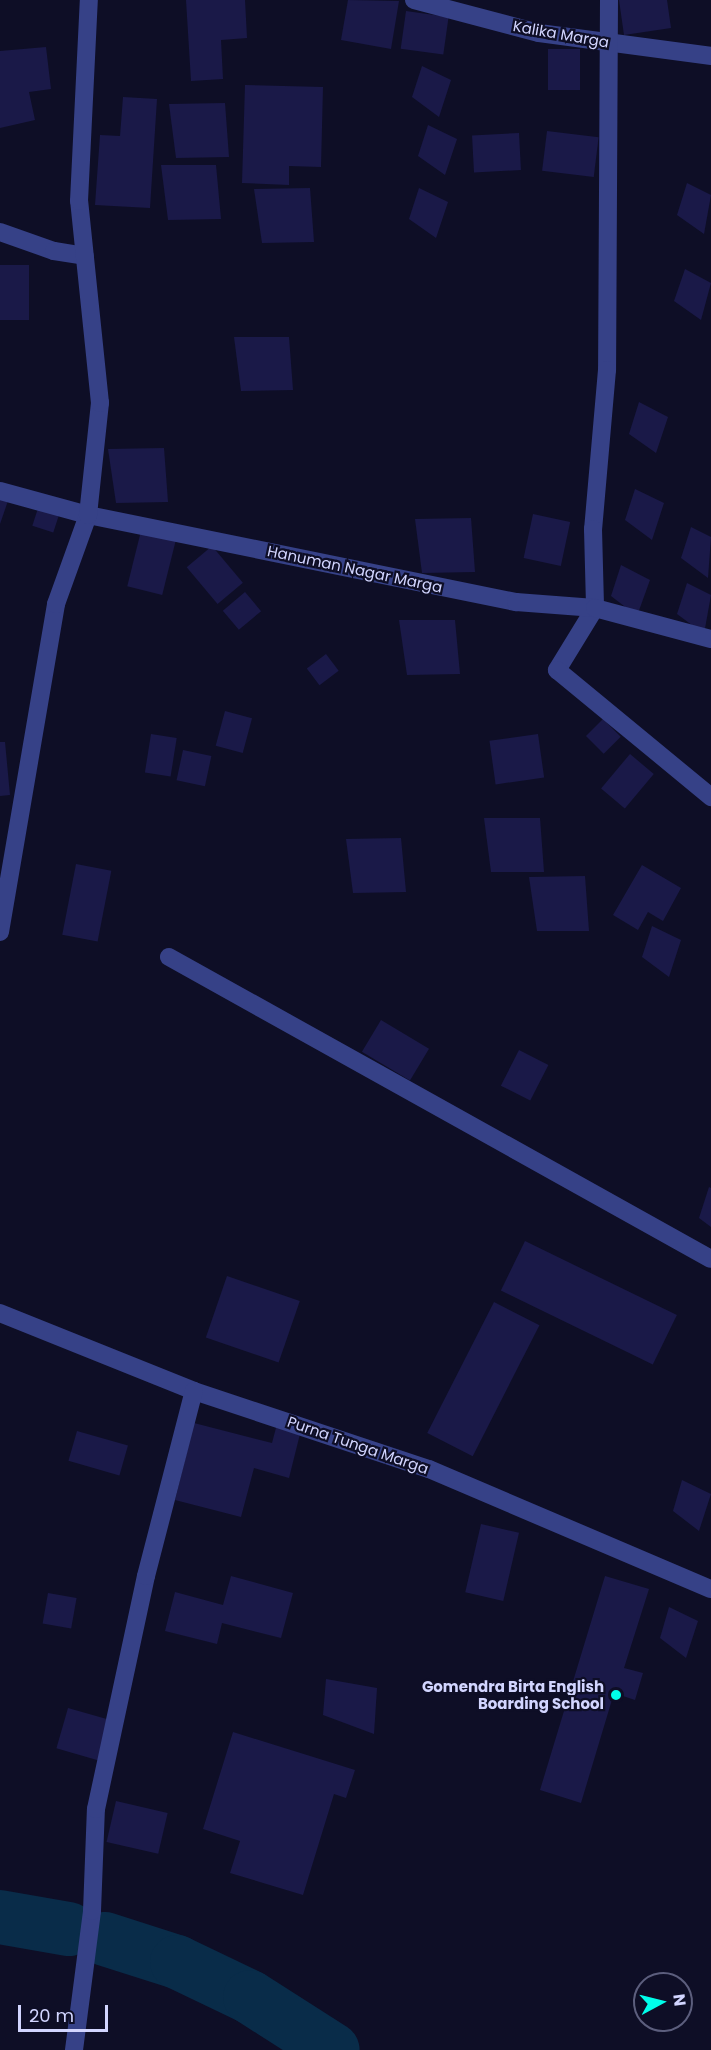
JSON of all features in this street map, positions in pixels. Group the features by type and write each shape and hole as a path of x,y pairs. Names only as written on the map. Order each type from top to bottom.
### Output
{"street":[{"path":"0,932 56,604 88,515 100,403 79,201 89,0"},
{"name":"Kalika Marga","path":"414,0 539,33 711,56"},
{"path":"609,0 607,370 593,529 595,608 557,670 711,797"},
{"path":"0,232 54,251 85,256"},
{"name":"Hanuman Nagar Marga","path":"0,491 88,515 516,602 595,608 711,639"},
{"path":"169,957 711,1259"},
{"name":"Purna Tunga Marga","path":"0,1313 194,1390 429,1469 711,1589"},
{"path":"74,2050 92,1911 96,1809 146,1576 194,1390"}],"building":[{"path":"186,0 245,0 247,38 221,40 223,79 191,81"},
{"path":"348,0 399,1 391,49 341,40"},
{"path":"619,0 667,0 671,28 624,35"},
{"path":"406,11 449,17 443,55 401,49"},
{"path":"46,47 51,89 29,92 35,120 0,128 0,51"},
{"path":"548,49 580,49 580,90 548,90"},
{"path":"422,66 451,80 439,117 412,97"},
{"path":"245,85 323,87 321,167 289,166 289,185 242,183"},
{"path":"123,97 157,99 150,208 95,205 100,135 120,136"},
{"path":"225,103 229,157 176,158 169,104"},
{"path":"428,125 457,139 445,175 418,156"},
{"path":"547,131 599,137 594,177 542,171"},
{"path":"519,133 521,170 474,172 472,135"},
{"path":"161,165 216,165 221,219 168,220"},
{"path":"687,183 711,195 704,234 677,215"},
{"path":"310,188 314,242 262,243 254,189"},
{"path":"419,188 448,202 436,238 409,219"},
{"path":"0,265 29,265 29,320 0,320"},
{"path":"685,269 711,283 701,320 674,301"},
{"path":"234,337 289,337 293,390 241,391"},
{"path":"639,402 668,417 656,453 629,434"},
{"path":"164,448 168,502 116,503 108,449"},
{"path":"635,489 664,503 652,540 625,520"},
{"path":"0,492 10,495 0,524"},
{"path":"41,499 62,506 53,532 32,526"},
{"path":"533,514 570,522 561,566 524,558"},
{"path":"471,518 475,572 422,573 415,519"},
{"path":"142,527 177,536 162,595 127,586"},
{"path":"691,527 711,537 708,578 681,558"},
{"path":"212,546 243,583 218,604 187,567"},
{"path":"621,565 650,580 637,616 611,596"},
{"path":"687,583 711,595 704,634 677,614"},
{"path":"245,592 261,611 239,630 223,611"},
{"path":"399,620 455,620 460,674 407,675"},
{"path":"326,654 339,671 319,685 307,668"},
{"path":"225,711 252,718 243,753 216,746"},
{"path":"603,719 621,737 604,754 586,736"},
{"path":"151,734 177,738 171,777 145,773"},
{"path":"538,734 544,778 496,784 489,741"},
{"path":"0,742 5,742 10,795 0,796"},
{"path":"183,750 211,756 205,786 177,780"},
{"path":"630,754 654,774 625,808 601,788"},
{"path":"484,818 540,818 544,872 491,872"},
{"path":"401,838 406,892 353,893 346,839"},
{"path":"76,864 111,871 98,942 62,935"},
{"path":"642,865 681,888 663,921 648,912 638,930 613,915"},
{"path":"585,876 589,931 537,931 529,877"},
{"path":"652,926 681,940 669,977 642,957"},
{"path":"381,1020 429,1049 410,1081 362,1052"},
{"path":"519,1050 548,1065 530,1101 501,1086"},
{"path":"709,1187 711,1188 711,1227 699,1218"},
{"path":"525,1241 677,1315 653,1365 501,1290"},
{"path":"227,1276 300,1301 279,1363 206,1337"},
{"path":"494,1302 539,1325 473,1456 427,1433"},
{"path":"194,1423 272,1443 277,1424 301,1430 289,1478 254,1468 241,1517 175,1500"},
{"path":"77,1431 128,1446 119,1475 68,1461"},
{"path":"682,1480 711,1494 699,1531 673,1511"},
{"path":"481,1524 519,1533 503,1601 465,1592"},
{"path":"231,1576 293,1593 281,1638 222,1623 217,1644 165,1631 175,1592 223,1605"},
{"path":"605,1576 649,1589 624,1668 643,1673 635,1700 614,1693 581,1803 540,1790"},
{"path":"48,1593 77,1598 71,1629 43,1624"},
{"path":"669,1607 698,1621 686,1658 660,1638"},
{"path":"326,1679 377,1688 374,1734 323,1715"},
{"path":"68,1708 109,1720 98,1760 56,1748"},
{"path":"233,1732 355,1770 346,1798 334,1794 303,1895 230,1873 240,1841 203,1829"},
{"path":"116,1801 168,1813 158,1854 107,1842"}],"waterway":[{"path":"0,1917 69,1929"},
{"path":"105,1939 177,1962 250,1997 333,2050"}],"place":[{"name":"Gomendra Birta English Boarding School","path":"616,1695"}]}
